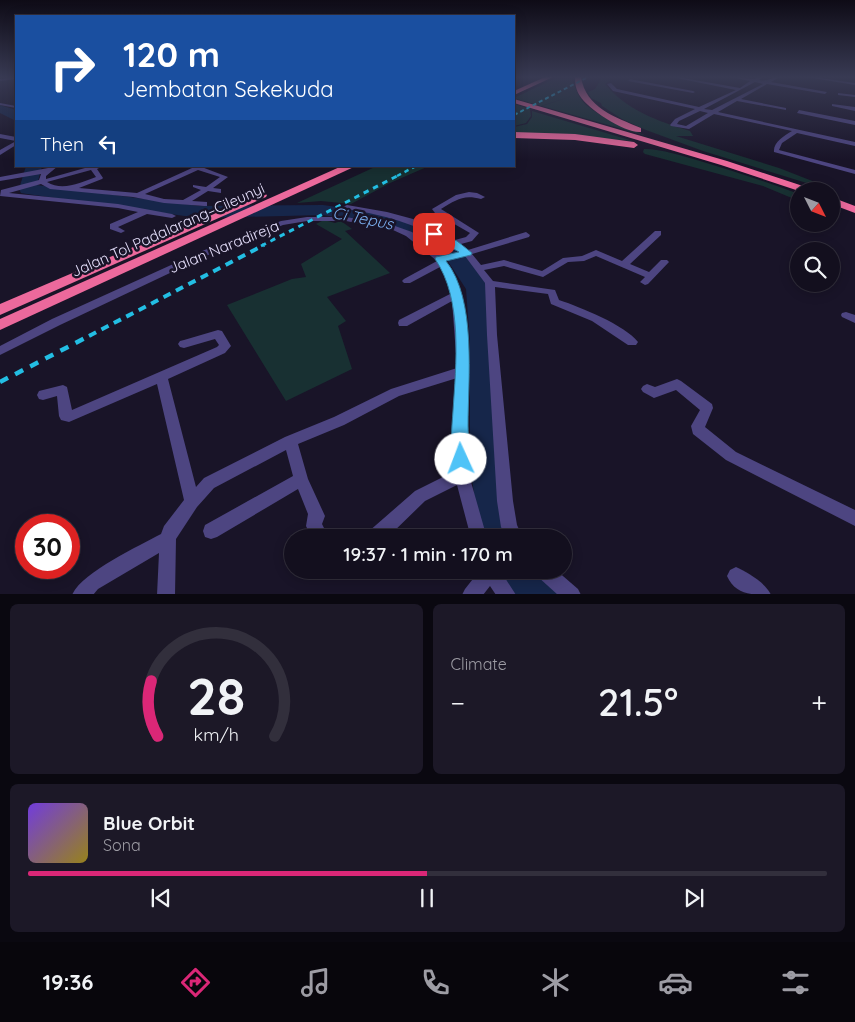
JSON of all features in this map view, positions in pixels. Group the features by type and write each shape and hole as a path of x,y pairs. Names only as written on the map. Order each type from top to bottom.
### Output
{"highway":[{"path":"536,105 790,185"},
{"path":"593,105 638,130 724,163"},
{"path":"515,135 559,136 608,141 724,163"},
{"name":"Jalan Tol Padalarang–Cileunyi","path":"0,325 67,295 145,266 212,227 252,200 326,167"},
{"path":"212,227 278,202 356,167"},
{"path":"840,204 855,210"},
{"name":"Jalan Tol Padalarang–Cileunyi","path":"0,310 212,227"}],"street":[{"path":"678,105 855,144"},
{"path":"706,105 677,120 673,125 687,128 726,105"},
{"path":"763,105 784,109"},
{"path":"834,105 855,108"},
{"path":"799,112 855,123"},
{"path":"795,132 780,142 776,146 776,151 855,172"},
{"path":"0,136 15,142"},
{"path":"0,146 15,142"},
{"path":"0,153 15,143"},
{"path":"0,194 96,167 101,177 99,179 67,190"},
{"path":"121,204 194,167 225,177 182,203"},
{"path":"40,182 43,175 50,169"},
{"path":"0,179 50,169"},
{"path":"40,182 50,187 67,190 204,204"},
{"path":"196,186 218,191"},
{"path":"454,243 468,239 475,233 436,208 466,193 472,193 481,197"},
{"path":"0,194 121,204 172,216"},
{"path":"347,207 387,214 410,221 454,243 466,253 490,283 492,335 505,501 510,529"},
{"path":"122,231 113,227 147,211"},
{"name":"Jalan Naradireja","path":"0,351 70,316 189,261 281,223 307,219 346,219 382,224 409,234 444,259 457,294 463,372 460,427 462,475 477,529"},
{"path":"624,264 658,233"},
{"path":"407,281 444,259 526,235"},
{"path":"478,268 504,263 542,274 566,260 584,258 596,254 624,264 648,279 664,262"},
{"path":"490,283 552,292 555,302 584,311 615,329 632,342"},
{"path":"403,323 457,294"},
{"path":"43,395 63,390 66,416 69,416 161,378 222,350 225,346 218,334 184,344"},
{"path":"166,594 168,539 170,532 209,483 290,441 339,421 394,392 463,372"},
{"path":"161,378 192,502"},
{"path":"647,389 654,393 677,384 684,388 707,408 698,426 698,430 716,445 731,456 855,518"},
{"path":"290,441 301,479 317,516 314,519 316,529"},
{"path":"384,529 420,496 462,475"},
{"path":"211,531 301,479"},
{"path":"81,594 92,583 168,539"},
{"path":"736,576 762,594"},
{"path":"471,594 483,579"},
{"path":"495,579 507,594"},
{"path":"554,579 572,594"}],"green space":[{"path":"515,105 530,109 531,116 526,123 515,126"},
{"path":"586,105 615,123 647,136 542,106"},
{"path":"602,105 628,105 654,119 690,131 693,136 676,136 779,168 815,182 803,182 703,151 622,119"},
{"path":"532,111 633,141 515,133 515,127 527,124 532,117"},
{"path":"644,149 658,150 713,165 790,191 790,197 763,186 643,152"},
{"path":"375,167 427,167 390,183 351,204 321,201 297,203"},
{"path":"324,220 335,223 341,221 352,229 345,231 390,273 327,297 346,321 338,326 352,369 286,401 227,305 292,279 306,277 301,264 342,239 316,224"}],"waterway":[{"name":"Ci Tepus","path":"0,109 15,116"},
{"name":"Ci Tepus","path":"34,167 27,189 199,212 323,210 391,220 450,248 478,289 483,343 487,464 498,529"},
{"name":"Ci Tepus","path":"528,579 544,594"}],"railway":[{"path":"515,114 534,105"},
{"path":"397,176 414,167"},
{"path":"261,246 399,175"},
{"path":"89,336 264,245"},
{"path":"0,382 91,335"}],"route":[{"path":"434,234 454,243 467,253 440,259 457,294 460,320 463,372 460,427 461,459"}]}
